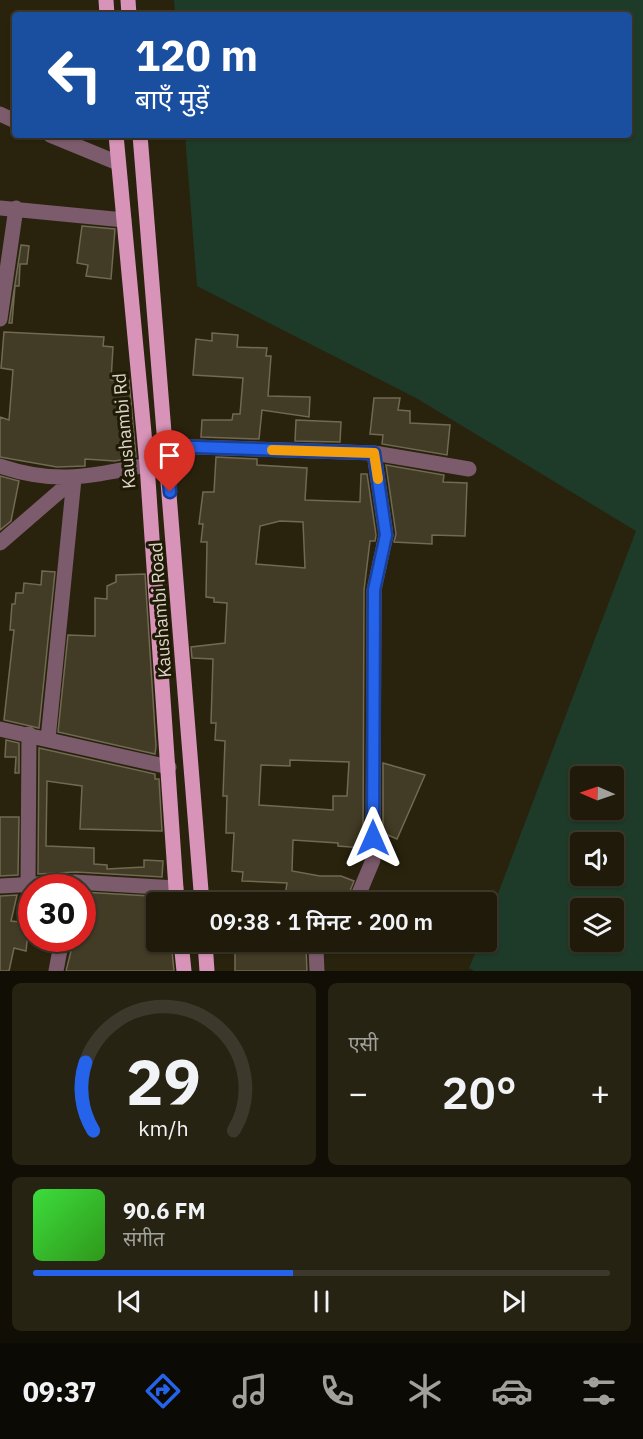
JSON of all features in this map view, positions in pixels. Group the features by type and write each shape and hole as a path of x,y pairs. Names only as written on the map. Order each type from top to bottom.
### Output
{"main road":[{"name":"Kaushambi Rd","path":"116,138 147,465 177,892"},
{"name":"Kaushambi Road","path":"140,138 201,892"},
{"path":"182,952 184,971"},
{"path":"206,952 207,971"}],"street":[{"path":"58,138 118,163"},
{"path":"0,208 124,220"},
{"path":"0,319 16,208"},
{"path":"166,446 374,453 468,469"},
{"path":"360,892 373,860 374,590 386,535 374,453"},
{"path":"0,466 26,474 74,478 147,465"},
{"path":"0,543 74,478"},
{"path":"48,739 74,478"},
{"path":"0,729 169,767"},
{"path":"28,874 29,734"},
{"path":"0,886 18,886"},
{"path":"96,887 146,892"},
{"path":"56,971 60,952"},
{"path":"316,952 317,971"}],"green space":[{"path":"174,0 643,0 643,971 474,971 469,968 476,952 497,952 497,896 636,531 416,398 197,286 185,138 632,138 632,12 175,12"}],"building":[{"path":"82,226 115,229 111,279 86,276 88,265 77,263"},
{"path":"21,245 29,246 27,264 20,264 19,286 15,286 12,323 9,323"},
{"path":"4,332 104,337 103,346 113,347 111,380 129,380 136,457 115,461 85,459 85,466 57,467 0,457 0,417 9,420 13,370 1,368"},
{"path":"212,333 238,335 237,347 267,348 266,356 271,356 268,396 310,397 309,417 262,410 259,439 201,437 202,420 232,420 233,414 240,414 243,378 193,375 196,339 212,341"},
{"path":"374,398 400,398 398,410 410,411 410,423 450,425 447,455 382,444 383,435 370,434"},
{"path":"296,420 341,422 340,442 295,441"},
{"path":"216,457 257,459 257,465 307,468 305,500 360,502 361,474 367,474 376,535 375,541 370,541 364,590 363,848 338,846 338,843 293,840 292,871 320,876 341,876 354,881 350,892 286,892 287,883 242,881 243,872 232,871 234,833 226,833 227,796 223,796 225,741 215,740 216,723 211,723 213,659 192,658 191,647 225,643 227,603 214,602 214,598 206,597 207,542 201,542 203,524 199,524 203,492 214,492","holes":["280,521 303,522 305,568 256,564 260,526","290,760 349,762 347,796 333,796 333,810 259,805 261,765 290,766"]},
{"path":"386,465 444,475 443,482 467,483 465,536 432,535 432,544 394,542 396,534"},
{"path":"0,476 19,481 11,521 0,530"},
{"path":"42,571 55,572 39,728 4,720 14,630 10,630 12,604 15,604 16,593 23,593 24,583 41,585"},
{"path":"145,574 155,754 58,732 68,635 95,636 95,598 107,599 107,586 116,582 116,575"},
{"path":"6,740 19,743 19,773 15,773 16,757 5,757"},
{"path":"39,748 155,774 155,779 159,779 162,831 80,829 82,786 47,781 46,846 94,848 94,864 107,865 107,869 144,867 144,860 163,861 162,877 76,872 38,874"},
{"path":"383,763 425,775 397,839 383,833"},
{"path":"0,817 19,817 18,875 0,876"},
{"path":"96,893 146,896 146,952 172,952 174,971 66,971 71,952 96,952"},
{"path":"17,895 11,921 18,922 18,949 14,948 9,971 0,971 0,896"},
{"path":"235,952 306,952 307,971 235,971"}],"slow traffic":[{"path":"272,450 374,453 378,479"}],"route":[{"path":"170,492 166,446 374,453 386,535 374,590 373,838"}]}
